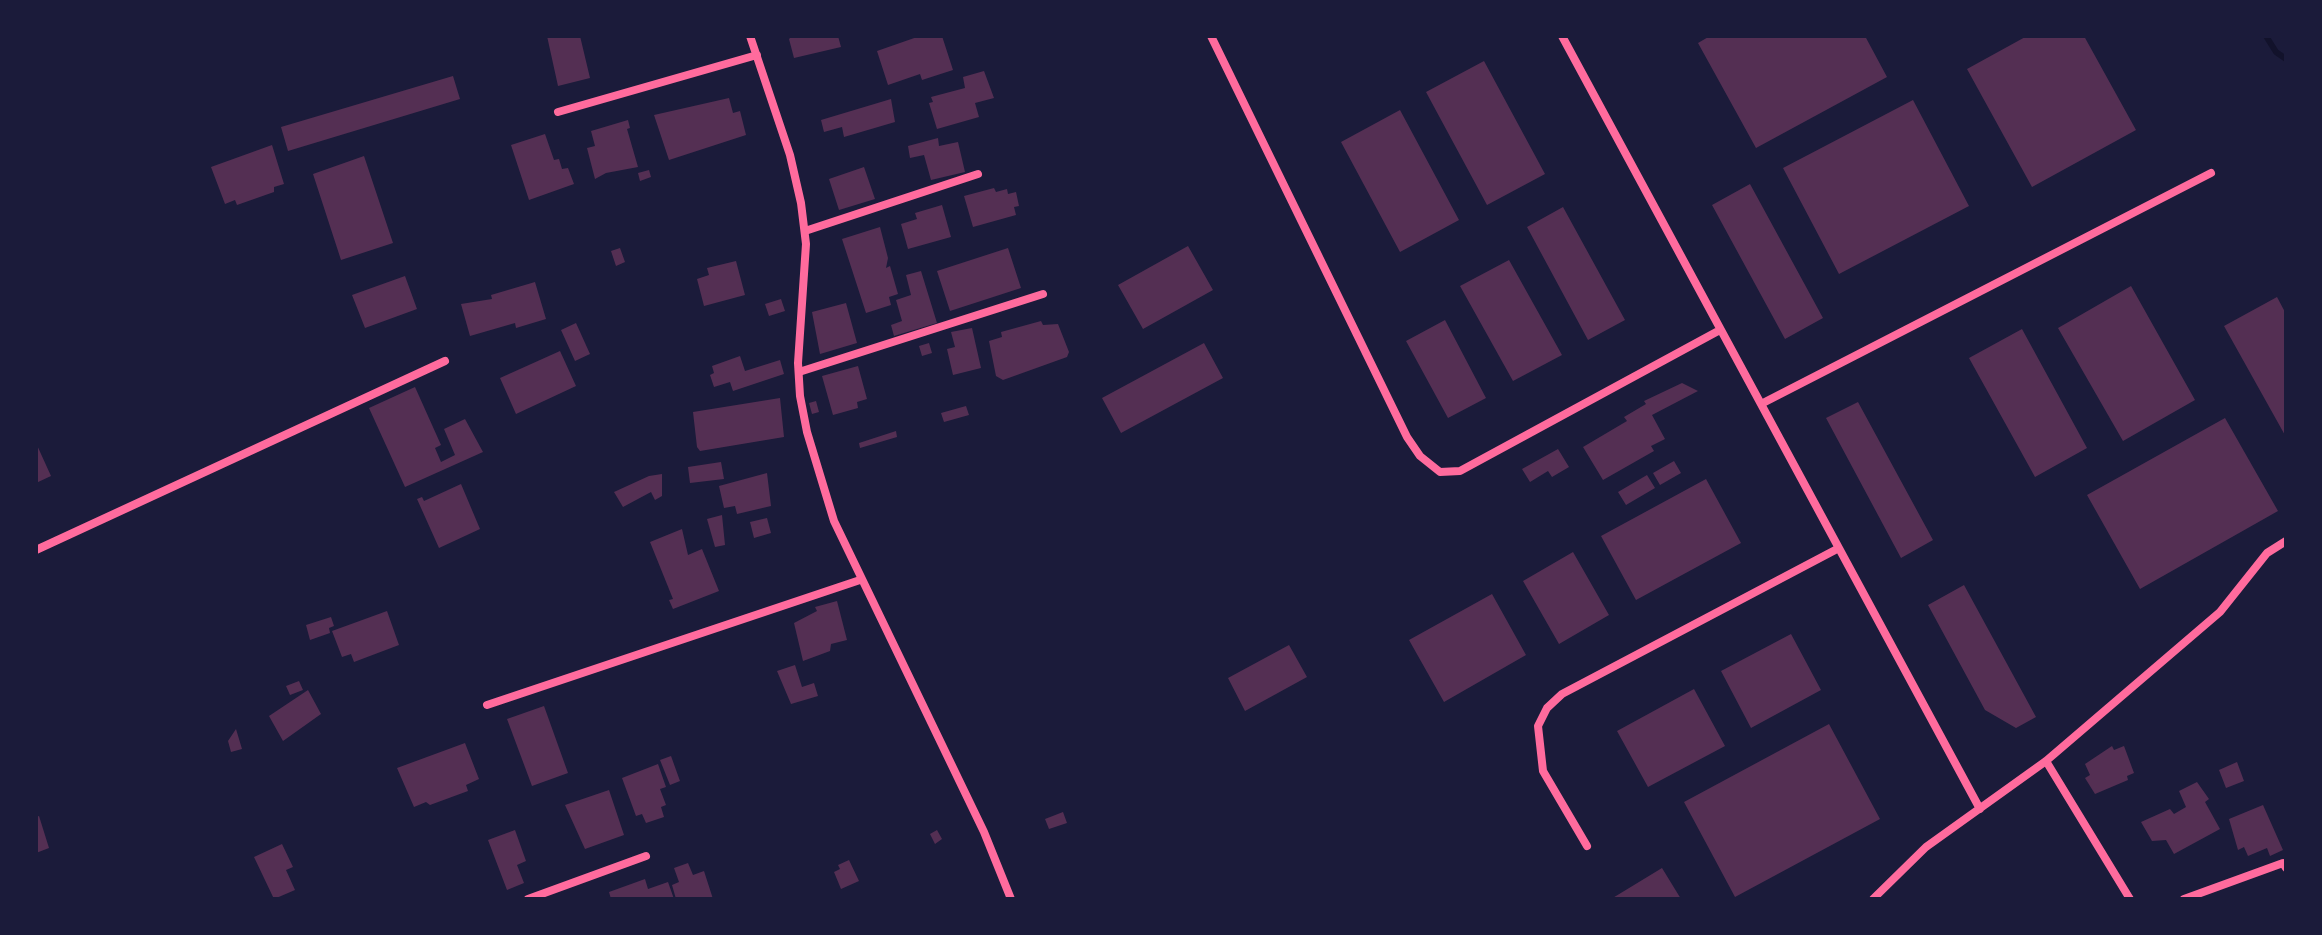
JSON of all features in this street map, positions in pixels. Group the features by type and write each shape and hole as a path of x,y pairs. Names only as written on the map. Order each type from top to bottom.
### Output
{"street":[{"path":"750,36 790,155 805,231 799,372 805,420 816,462 834,521 860,580 984,832 1011,899"},
{"path":"1211,36 1407,437 1420,456 1440,472 1460,471 1720,330"},
{"path":"1562,36 1980,809"},
{"path":"558,112 757,55"},
{"path":"1761,404 2211,173"},
{"path":"805,231 978,174"},
{"path":"799,372 1043,294"},
{"path":"36,550 445,361"},
{"path":"1873,899 1926,847 2046,761 2220,612 2267,553 2286,541"},
{"path":"1587,846 1543,771 1538,726 1547,708 1562,694 1839,548"},
{"path":"487,705 860,580"},
{"path":"2046,761 2130,899"},
{"path":"528,899 646,856"},
{"path":"2184,899 2283,863 2286,868"}],"building":[{"path":"547,36 580,36 590,78 558,86"},
{"path":"792,36 838,36 841,47 794,58 789,39"},
{"path":"920,36 942,36 953,70 922,80 920,74 888,85 877,51"},
{"path":"1710,36 1865,36 1887,77 1756,148 1698,43"},
{"path":"2027,36 2084,36 2136,130 2032,187 1967,69"},
{"path":"1484,61 1545,174 1487,205 1426,92"},
{"path":"984,71 994,98 975,103 979,117 937,129 929,103 933,102 931,97 965,88 963,77"},
{"path":"453,76 460,99 288,151 281,127"},
{"path":"729,98 733,113 740,111 746,135 669,160 654,115"},
{"path":"891,99 895,122 844,137 842,127 824,132 821,120"},
{"path":"1913,100 1969,206 1839,274 1783,168"},
{"path":"1400,110 1459,220 1400,252 1341,142"},
{"path":"628,120 630,128 627,129 638,167 606,173 595,179 587,148 595,146 591,131"},
{"path":"545,134 554,160 559,159 562,169 568,168 574,184 529,200 511,145"},
{"path":"938,138 939,146 958,142 965,172 931,180 924,155 910,158 908,146"},
{"path":"272,145 284,184 274,187 274,192 237,205 235,200 225,204 211,167"},
{"path":"364,156 393,243 341,260 313,174"},
{"path":"864,167 875,199 839,210 829,179"},
{"path":"649,170 651,177 640,181 638,173"},
{"path":"1750,184 1823,318 1785,339 1712,205"},
{"path":"994,188 996,192 1007,189 1008,194 1016,192 1019,206 1014,207 1016,215 973,227 964,196"},
{"path":"942,205 951,237 908,249 901,224 917,219 915,213"},
{"path":"1563,207 1625,320 1588,340 1527,227"},
{"path":"880,227 888,258 886,268 890,266 898,294 889,297 891,305 866,313 842,239"},
{"path":"1188,246 1213,290 1143,329 1118,285"},
{"path":"620,248 625,262 616,266 611,251"},
{"path":"1008,248 1021,288 950,311 937,271"},
{"path":"1509,260 1562,355 1513,381 1460,286"},
{"path":"736,261 745,295 704,306 697,279 709,275 707,268"},
{"path":"921,271 937,323 894,336 891,325 902,321 896,300 911,295 906,275"},
{"path":"405,276 417,309 365,328 352,295"},
{"path":"535,282 546,319 516,328 515,323 470,336 461,304 492,299 491,295"},
{"path":"2131,286 2195,400 2123,441 2058,328"},
{"path":"2277,297 2286,314 2286,437 2224,326"},
{"path":"781,299 785,311 769,316 765,304"},
{"path":"846,303 857,343 820,354 812,312"},
{"path":"1445,320 1486,398 1448,418 1406,341"},
{"path":"1041,321 1043,325 1058,324 1069,352 1067,357 1003,380 996,376 989,341 1002,337 1001,332"},
{"path":"576,323 590,354 575,361 561,330"},
{"path":"972,328 981,368 953,375 947,349 955,347 951,332"},
{"path":"2022,329 2087,448 2035,477 1969,358"},
{"path":"929,343 932,353 922,356 919,346"},
{"path":"1204,343 1223,378 1121,433 1102,398"},
{"path":"560,351 576,386 516,414 500,378"},
{"path":"740,356 745,371 780,360 784,374 733,391 730,382 714,387 710,375 714,373 712,366"},
{"path":"858,366 867,399 857,402 858,408 833,415 822,376"},
{"path":"1682,383 1698,391 1652,415 1665,439 1651,446 1654,451 1603,480 1583,447 1627,421 1624,417 1646,404 1644,401"},
{"path":"415,387 441,445 435,448 441,462 455,455 444,429 465,419 483,452 405,487 369,408"},
{"path":"780,398 784,437 700,451 697,447 693,412"},
{"path":"816,401 819,412 812,414 809,403"},
{"path":"1858,402 1933,540 1901,558 1826,418"},
{"path":"966,406 969,415 944,422 941,413"},
{"path":"2225,418 2278,511 2140,589 2087,495"},
{"path":"896,431 897,437 860,448 859,443"},
{"path":"36,443 51,476 36,483"},
{"path":"1558,449 1569,467 1552,477 1548,471 1530,482 1522,469"},
{"path":"1674,461 1681,473 1660,485 1653,473"},
{"path":"721,462 724,479 690,483 688,467"},
{"path":"767,473 771,506 737,514 735,506 724,508 719,486"},
{"path":"662,474 662,496 655,500 651,492 623,507 614,492 649,476"},
{"path":"1647,475 1655,488 1626,505 1618,492"},
{"path":"1706,479 1741,543 1636,600 1601,536"},
{"path":"461,484 480,529 439,548 417,499 422,497 424,501"},
{"path":"722,515 725,545 715,547 707,519"},
{"path":"767,518 771,533 754,538 750,522"},
{"path":"682,529 688,555 702,549 719,591 673,609 669,600 673,599 650,542"},
{"path":"1573,552 1609,615 1559,644 1523,581"},
{"path":"1964,585 2036,717 2016,728 1985,710 1928,605"},
{"path":"1492,594 1526,655 1444,702 1409,640"},
{"path":"837,601 847,640 831,644 830,651 803,661 794,623 817,611 815,607"},
{"path":"387,611 399,645 354,662 351,654 342,657 332,631"},
{"path":"331,617 334,626 329,628 330,633 310,640 306,625"},
{"path":"1791,634 1821,690 1751,728 1721,671"},
{"path":"1289,645 1307,677 1245,711 1228,678"},
{"path":"795,665 802,687 814,683 818,696 791,704 777,671"},
{"path":"299,681 303,690 290,695 286,686"},
{"path":"1694,689 1725,746 1648,787 1617,731"},
{"path":"308,690 321,714 283,741 269,716"},
{"path":"544,706 568,773 532,786 507,719"},
{"path":"1829,724 1880,819 1735,897 1684,802"},
{"path":"236,729 242,749 231,752 228,741"},
{"path":"465,743 479,779 466,785 468,791 430,805 426,802 414,807 397,768"},
{"path":"2112,746 2114,750 2124,746 2134,773 2127,776 2128,780 2095,794 2085,778 2090,775 2085,764"},
{"path":"671,756 680,781 670,785 660,760"},
{"path":"2237,762 2244,781 2226,788 2219,770"},
{"path":"658,764 666,787 660,789 666,805 661,807 664,817 646,823 642,814 636,816 622,778"},
{"path":"2197,782 2209,799 2205,802 2220,829 2174,854 2166,840 2152,841 2141,822 2170,809 2174,814 2186,807 2179,791"},
{"path":"609,790 624,835 585,849 565,805"},
{"path":"2263,805 2283,850 2270,856 2267,848 2248,856 2244,847 2238,850 2229,819"},
{"path":"1063,812 1067,823 1049,829 1045,819"},
{"path":"39,816 49,848 36,853 36,817"},
{"path":"515,830 526,861 517,865 524,883 507,890 488,840"},
{"path":"937,830 942,839 935,844 930,834"},
{"path":"282,844 293,867 286,870 295,890 274,899 254,857"},
{"path":"849,860 859,881 841,889 834,872 840,869 838,865"},
{"path":"688,863 693,875 704,871 713,899 676,899 672,885 679,882 674,868"},
{"path":"1662,868 1681,899 1611,899"},
{"path":"645,879 648,889 668,882 674,899 611,899 609,892"}],"waterway":[{"path":"2266,36 2276,52 2286,59"}]}
